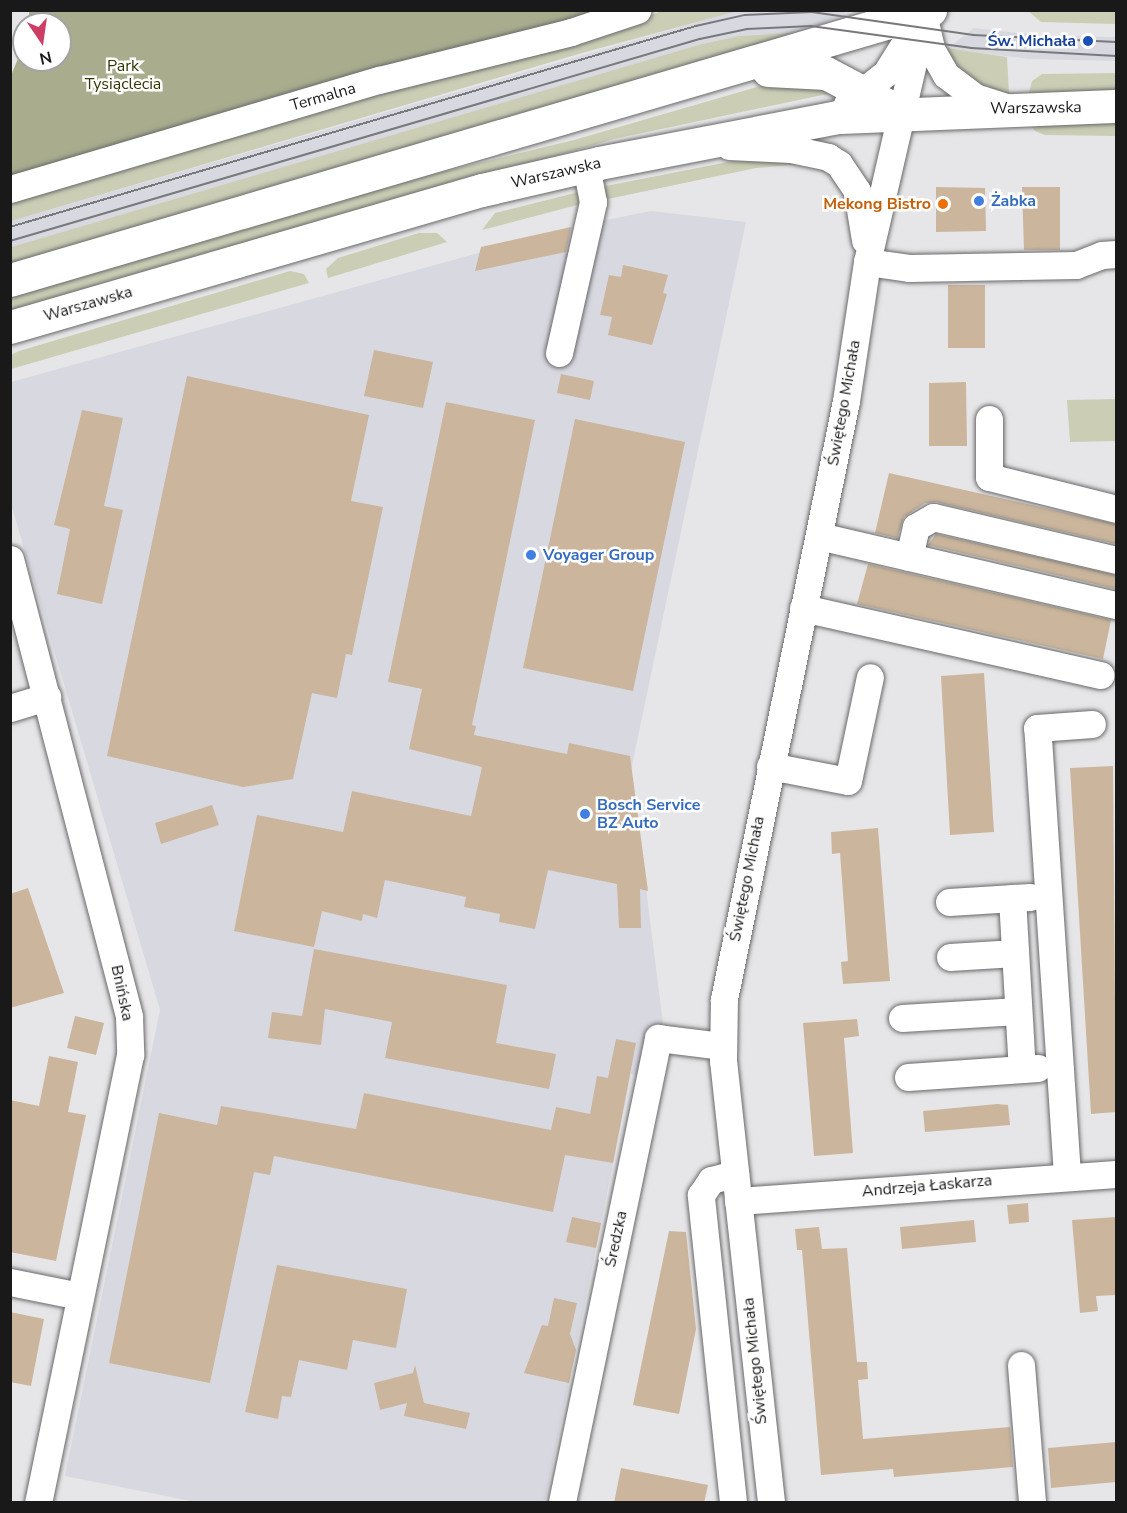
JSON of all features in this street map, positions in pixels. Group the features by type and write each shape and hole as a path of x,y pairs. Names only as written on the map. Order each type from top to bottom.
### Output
{"main road":[{"path":"10,280 927,11"},
{"path":"709,75 809,69 826,73 900,112"},
{"name":"Warszawska","path":"14,327 460,196 586,165 815,120 900,112 1116,106"}],"street":[{"name":"Termalna","path":"10,189 379,80 610,21 637,10"},
{"path":"792,51 870,10"},
{"path":"815,120 862,93 886,73 927,11"},
{"path":"927,11 931,50 946,75 982,100 1013,109"},
{"name":"Świętego Michała","path":"771,1503 722,1046 724,999 846,401 867,262 900,112 927,11"},
{"name":"Świętego Michała","path":"695,144 791,149 828,157 839,164 857,191 867,262"},
{"path":"559,353 593,202 586,165"},
{"path":"867,262 909,268 1076,265 1102,255 1116,254"},
{"path":"989,419 988,477 1116,508"},
{"path":"909,557 916,527 933,517 1116,560"},
{"path":"819,536 1116,605"},
{"name":"Bnińska","path":"10,559 129,1017 130,1055 38,1503"},
{"path":"804,608 1101,675"},
{"path":"770,766 848,781 870,677"},
{"path":"10,708 47,697"},
{"path":"1067,1175 1037,728 1092,724"},
{"path":"949,902 1049,896"},
{"path":"1012,898 1022,1069"},
{"path":"950,957 1015,953"},
{"path":"902,1018 1018,1011"},
{"name":"Średzka","path":"562,1503 658,1038 722,1046"},
{"path":"908,1077 1060,1067"},
{"path":"733,1503 701,1195 711,1180 735,1174"},
{"name":"Andrzeja Łaskarza","path":"738,1201 1067,1175 1116,1174"},
{"path":"10,1282 80,1296"},
{"path":"1021,1365 1032,1503"}],"shaded area":[{"path":"736,11 848,11 805,32 739,36 702,44 11,247 11,221"},
{"path":"974,28 1045,36 1116,37 1116,61 1028,59 948,48"},
{"path":"651,211 746,222 631,770 663,1023 651,1077 631,1074 545,1502 196,1502 65,1476 160,1010 11,504 11,382 576,226"}],"green space":[{"name":"Park Tysiąclecia","path":"602,11 11,176 10,78 12,72 72,72 72,12 29,12"},
{"path":"661,11 738,11 582,53 11,221 11,202 353,100 603,36"},
{"path":"1028,11 1116,11 1116,24 1041,22"},
{"path":"805,32 11,268 11,247 702,44 739,36"},
{"path":"948,48 1007,57 1009,94 966,80 947,55"},
{"path":"1116,73 1116,90 1029,93 1032,81 1042,74"},
{"path":"788,78 832,93 614,139 11,316 11,293 338,197 574,140"},
{"path":"1116,120 1116,136 1045,135 1035,131 1030,124"},
{"path":"769,158 801,164 756,168 603,200 602,189 606,186 733,161"},
{"path":"579,192 585,203 482,230 495,213"},
{"path":"419,233 437,233 447,242 328,278 326,269 338,258"},
{"path":"290,271 304,274 309,283 11,369 11,355 19,351"},
{"path":"1116,399 1116,441 1070,442 1067,400"}],"building":[{"path":"936,187 985,188 986,231 936,232"},
{"path":"1022,187 1060,187 1060,250 1024,250"},
{"path":"571,227 566,252 475,271 481,247"},
{"path":"623,265 668,275 663,293 667,294 652,345 608,335 612,317 600,315 609,275 621,277"},
{"path":"948,285 985,285 985,348 948,348"},
{"path":"374,350 433,362 423,408 364,396"},
{"path":"561,374 594,381 590,400 557,393"},
{"path":"187,376 369,415 351,501 383,507 352,655 346,654 337,698 312,693 293,779 243,787 107,756"},
{"path":"966,382 967,446 929,446 929,383"},
{"path":"446,402 535,420 472,725 476,726 474,735 567,754 569,743 630,756 648,891 640,889 641,928 619,928 617,884 548,870 535,929 499,922 500,914 464,907 466,897 385,880 377,918 363,914 362,921 322,911 314,947 234,931 257,815 343,832 352,791 471,816 482,767 409,749 422,689 388,682"},
{"path":"82,410 123,418 104,506 123,510 102,604 57,594 70,529 54,525"},
{"path":"575,419 685,442 633,691 523,668"},
{"path":"889,473 1116,524 1116,544 936,502 925,503 904,517 897,538 875,533"},
{"path":"936,534 1116,575 1116,589 928,545"},
{"path":"868,564 1111,620 1103,659 857,604"},
{"path":"984,673 994,832 950,835 941,676"},
{"path":"1113,766 1116,1112 1091,1114 1070,768"},
{"path":"212,805 219,825 161,844 155,823"},
{"path":"878,828 890,981 843,984 841,962 848,961 840,853 832,854 831,832"},
{"path":"28,888 64,993 10,1008 10,894"},
{"path":"314,949 507,985 496,1043 556,1054 549,1089 385,1058 392,1022 325,1009 321,1045 268,1038 272,1012 302,1016"},
{"path":"75,1016 104,1023 96,1055 67,1048"},
{"path":"857,1019 859,1036 844,1038 853,1153 814,1156 803,1023"},
{"path":"616,1039 636,1043 613,1163 565,1155 553,1212 274,1156 270,1175 254,1172 210,1383 109,1363 159,1113 217,1125 221,1106 356,1129 364,1093 551,1130 556,1107 590,1114 597,1076 608,1078"},
{"path":"49,1056 78,1062 68,1112 86,1115 56,1261 10,1252 10,1100 39,1106"},
{"path":"1008,1105 1010,1125 925,1132 923,1111"},
{"path":"1028,1203 1029,1222 1009,1224 1007,1205"},
{"path":"572,1217 601,1223 596,1248 566,1242"},
{"path":"1116,1217 1116,1295 1096,1296 1098,1311 1080,1313 1072,1220"},
{"path":"974,1220 976,1242 902,1249 900,1227"},
{"path":"819,1227 822,1249 847,1248 857,1362 867,1362 868,1379 858,1380 863,1439 1010,1427 1013,1467 894,1477 893,1469 821,1475 802,1250 797,1250 795,1229"},
{"path":"669,1231 686,1232 696,1329 679,1414 633,1405"},
{"path":"277,1265 407,1289 396,1348 353,1340 347,1370 299,1360 291,1397 282,1396 278,1419 245,1412"},
{"path":"554,1298 577,1303 570,1334 576,1350 569,1383 524,1373 542,1325 548,1326"},
{"path":"10,1312 44,1319 31,1386 10,1382"},
{"path":"415,1365 424,1403 470,1413 466,1429 404,1416 407,1403 380,1410 374,1383 413,1373"},
{"path":"1116,1442 1116,1482 1051,1488 1048,1448"},
{"path":"621,1468 708,1485 704,1503 614,1503"}],"tram line":[{"path":"10,227 696,26 745,15 812,12 973,35 1116,42"},
{"path":"10,241 700,39 747,29 811,26 971,48 1116,56"}],"place":[{"name":"Św. Michała","path":"1088,41"},
{"name":"Żabka","path":"979,201"},
{"name":"Mekong Bistro","path":"943,204"},
{"name":"Voyager Group","path":"531,555"},
{"name":"Bosch Service BZ Auto","path":"585,814"}]}
